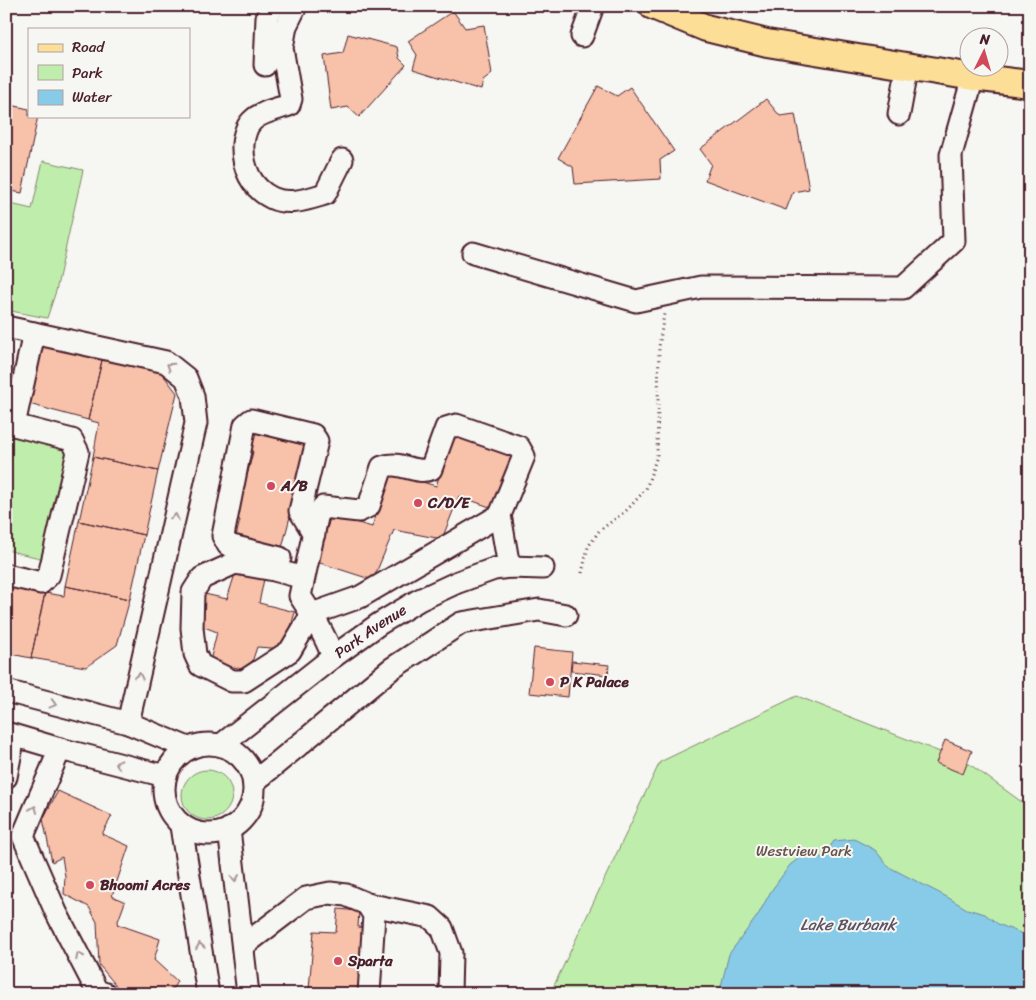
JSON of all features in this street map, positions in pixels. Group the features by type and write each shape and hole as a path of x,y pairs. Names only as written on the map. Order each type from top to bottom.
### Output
{"main road":[{"path":"653,6 706,28 758,40 958,74"},
{"path":"981,78 1030,84"}],"street":[{"path":"265,65 267,17 273,6"},
{"path":"296,6 286,26 282,48 291,99 288,105 254,118 248,125 244,137 242,157 248,176 259,190 274,199 293,202 325,194 342,160"},
{"path":"582,36 593,6"},
{"path":"899,114 908,65"},
{"path":"473,253 636,301 701,287 903,288 954,241 951,155 973,78"},
{"path":"6,328 166,362 186,378 193,396 196,423 128,723"},
{"path":"6,575 41,583 49,575 78,452 72,440 10,424 16,371 34,333"},
{"path":"306,571 228,545 223,536 245,425 251,420 313,435 317,441 300,511 314,534"},
{"path":"333,657 326,639 300,596 318,513 322,507 359,511 368,506 382,467 391,464 424,471 431,469 446,428 456,426 519,447 524,456 500,515 509,567"},
{"path":"306,571 274,570 235,563 202,578 193,592 192,628 195,654 200,665 232,681 244,681 290,651 312,614 360,597 500,515"},
{"name":"Park Avenue","path":"221,745 333,657 379,624 419,600 494,569 509,567 543,568"},
{"path":"254,782 391,669 461,624 539,610 566,615"},
{"path":"6,691 128,723 188,748"},
{"path":"6,777 10,734 165,776"},
{"path":"198,745 221,745 231,750 246,763 254,782 250,810 230,830 210,834 190,831 181,826 167,809 164,793 165,776 170,765 178,755 188,748 198,745"},
{"path":"60,749 14,838 56,912 97,991 106,994"},
{"path":"181,826 208,994"},
{"path":"230,830 248,994"},
{"path":"242,946 306,898 330,893 346,895 367,904 430,916 442,928 451,953 450,994"},
{"path":"367,904 374,915 369,994"}],"path":[{"path":"582,573 588,547 599,531 627,510 646,489 657,456 659,347 663,322 664,296"}],"green space":[{"path":"43,161 83,170 56,291 47,318 6,310 6,203 32,209"},
{"path":"6,434 70,450 44,559 6,550"},
{"name":"Westview Park","path":"797,696 968,763 1030,808 1030,994 550,994 660,762"},
{"path":"207,770 221,774 228,781 232,795 228,809 221,816 207,820 193,816 186,809 182,795 186,781 193,774"}],"water":[{"name":"Lake Burbank","path":"854,839 875,850 889,867 967,909 985,914 998,924 1030,937 1030,994 719,994 729,954 758,915 771,891 790,865 807,852 822,858 834,841"}],"building":[{"path":"453,11 465,28 484,25 492,74 483,81 481,90 413,69 417,55 408,41"},
{"path":"348,34 397,47 399,58 406,65 359,117 348,107 331,110 324,56 343,53"},
{"path":"598,86 617,96 630,87 674,151 660,160 661,179 575,184 573,167 558,158"},
{"path":"766,99 780,116 795,114 809,189 793,192 786,210 705,180 711,164 700,149"},
{"path":"6,104 28,109 28,118 38,118 22,193 6,190"},
{"path":"43,343 103,356 88,420 29,404"},
{"path":"103,356 158,368 177,393 158,471 93,457 99,423 88,420"},
{"name":"A/B","path":"250,428 273,434 272,437 308,446 281,552 235,540 240,520 236,519 253,452 245,450"},
{"name":"C/D/E","path":"453,436 513,454 498,510 459,496 442,539 394,530 373,580 317,562 331,515 372,527 388,472 436,486"},
{"path":"93,457 158,471 144,535 79,521"},
{"path":"79,521 144,535 130,599 65,586"},
{"path":"235,574 264,579 259,603 295,612 285,649 257,647 249,671 210,661 217,632 194,623 200,593 227,599"},
{"path":"6,584 45,593 31,658 6,653"},
{"path":"65,586 130,599 117,645 86,667 31,658 45,593 64,596"},
{"name":"P K Palace","path":"534,648 572,652 568,697 529,693"},
{"path":"572,661 609,665 608,675 571,671"},
{"path":"945,740 972,751 963,774 936,763"},
{"name":"Bhoomi Acres","path":"58,791 112,816 102,834 129,846 112,896 125,902 117,924 160,939 154,960 177,981 170,994 134,994 119,989 99,965 97,922 89,907 64,894 65,876 62,857 52,862 43,819"},
{"name":"Sparta","path":"338,909 359,911 358,927 368,928 362,994 329,994 309,989 314,931 336,932"}],"place":[{"name":"A/B","path":"271,486"},
{"name":"C/D/E","path":"418,503"},
{"name":"P K Palace","path":"550,682"},
{"name":"Bhoomi Acres","path":"90,885"},
{"name":"Sparta","path":"338,961"}]}
